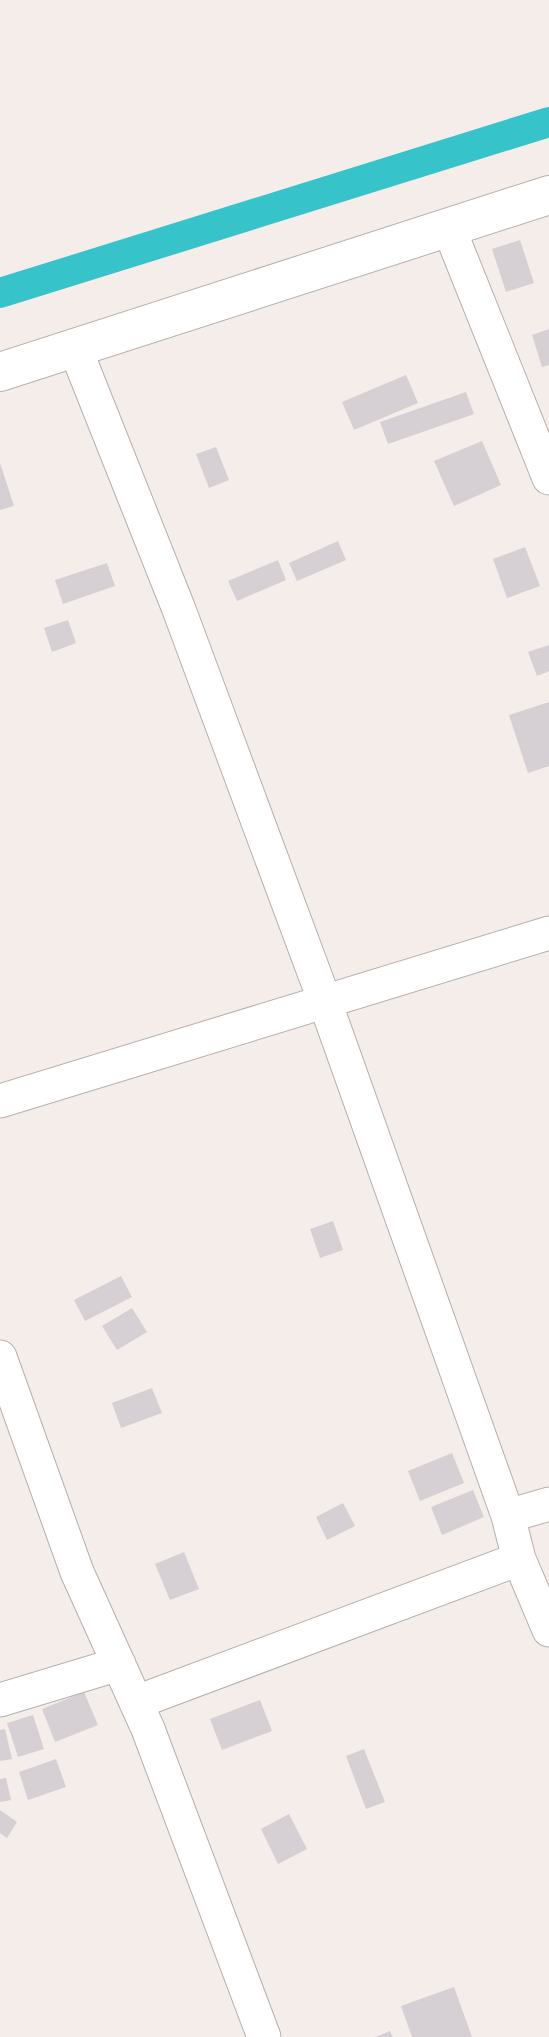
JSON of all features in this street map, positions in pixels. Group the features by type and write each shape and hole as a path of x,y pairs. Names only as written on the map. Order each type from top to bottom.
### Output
{"street":[{"path":"0,372 549,195"},
{"path":"448,226 549,478"},
{"path":"75,348 183,620 326,1002 508,1516 519,1559 549,1630"},
{"path":"0,1101 549,933"},
{"path":"0,1357 77,1572 137,1702 264,2037"},
{"path":"508,1516 549,1504"},
{"path":"137,1702 519,1559"},
{"path":"0,1700 119,1664"}],"building":[{"path":"520,240 534,283 506,292 492,249"},
{"path":"549,329 549,365 542,367 532,335"},
{"path":"406,375 418,403 354,430 342,402"},
{"path":"466,392 474,414 388,444 380,422"},
{"path":"482,441 501,485 454,506 434,461"},
{"path":"216,447 229,480 209,488 196,454"},
{"path":"0,463 14,506 0,510"},
{"path":"338,541 346,560 297,581 289,563"},
{"path":"525,547 540,586 507,598 493,559"},
{"path":"278,560 286,580 237,601 228,581"},
{"path":"107,563 115,586 63,604 55,580"},
{"path":"68,620 76,643 52,652 44,628"},
{"path":"549,645 549,671 537,676 528,652"},
{"path":"549,702 549,766 528,773 509,715"},
{"path":"333,1221 343,1250 320,1258 310,1229"},
{"path":"121,1276 132,1297 85,1321 74,1300"},
{"path":"132,1308 147,1332 117,1350 102,1326"},
{"path":"152,1388 162,1413 121,1428 112,1403"},
{"path":"452,1453 464,1483 420,1501 408,1471"},
{"path":"473,1490 484,1517 442,1535 431,1507"},
{"path":"343,1503 355,1526 327,1540 316,1517"},
{"path":"184,1552 199,1589 170,1600 155,1564"},
{"path":"84,1692 98,1725 55,1742 42,1709"},
{"path":"260,1700 272,1731 222,1750 210,1719"},
{"path":"33,1715 44,1749 18,1757 7,1723"},
{"path":"5,1729 12,1759 0,1761 0,1730"},
{"path":"364,1749 385,1802 366,1809 346,1756"},
{"path":"56,1759 66,1787 28,1800 19,1772"},
{"path":"6,1778 11,1800 0,1802 0,1779"},
{"path":"0,1810 17,1822 7,1838 0,1833"},
{"path":"289,1814 307,1849 278,1864 261,1829"},
{"path":"454,1987 472,2037 412,2037 401,2006"},
{"path":"390,2031 393,2037 375,2037"}],"waterway":[{"path":"0,293 549,122"}]}
